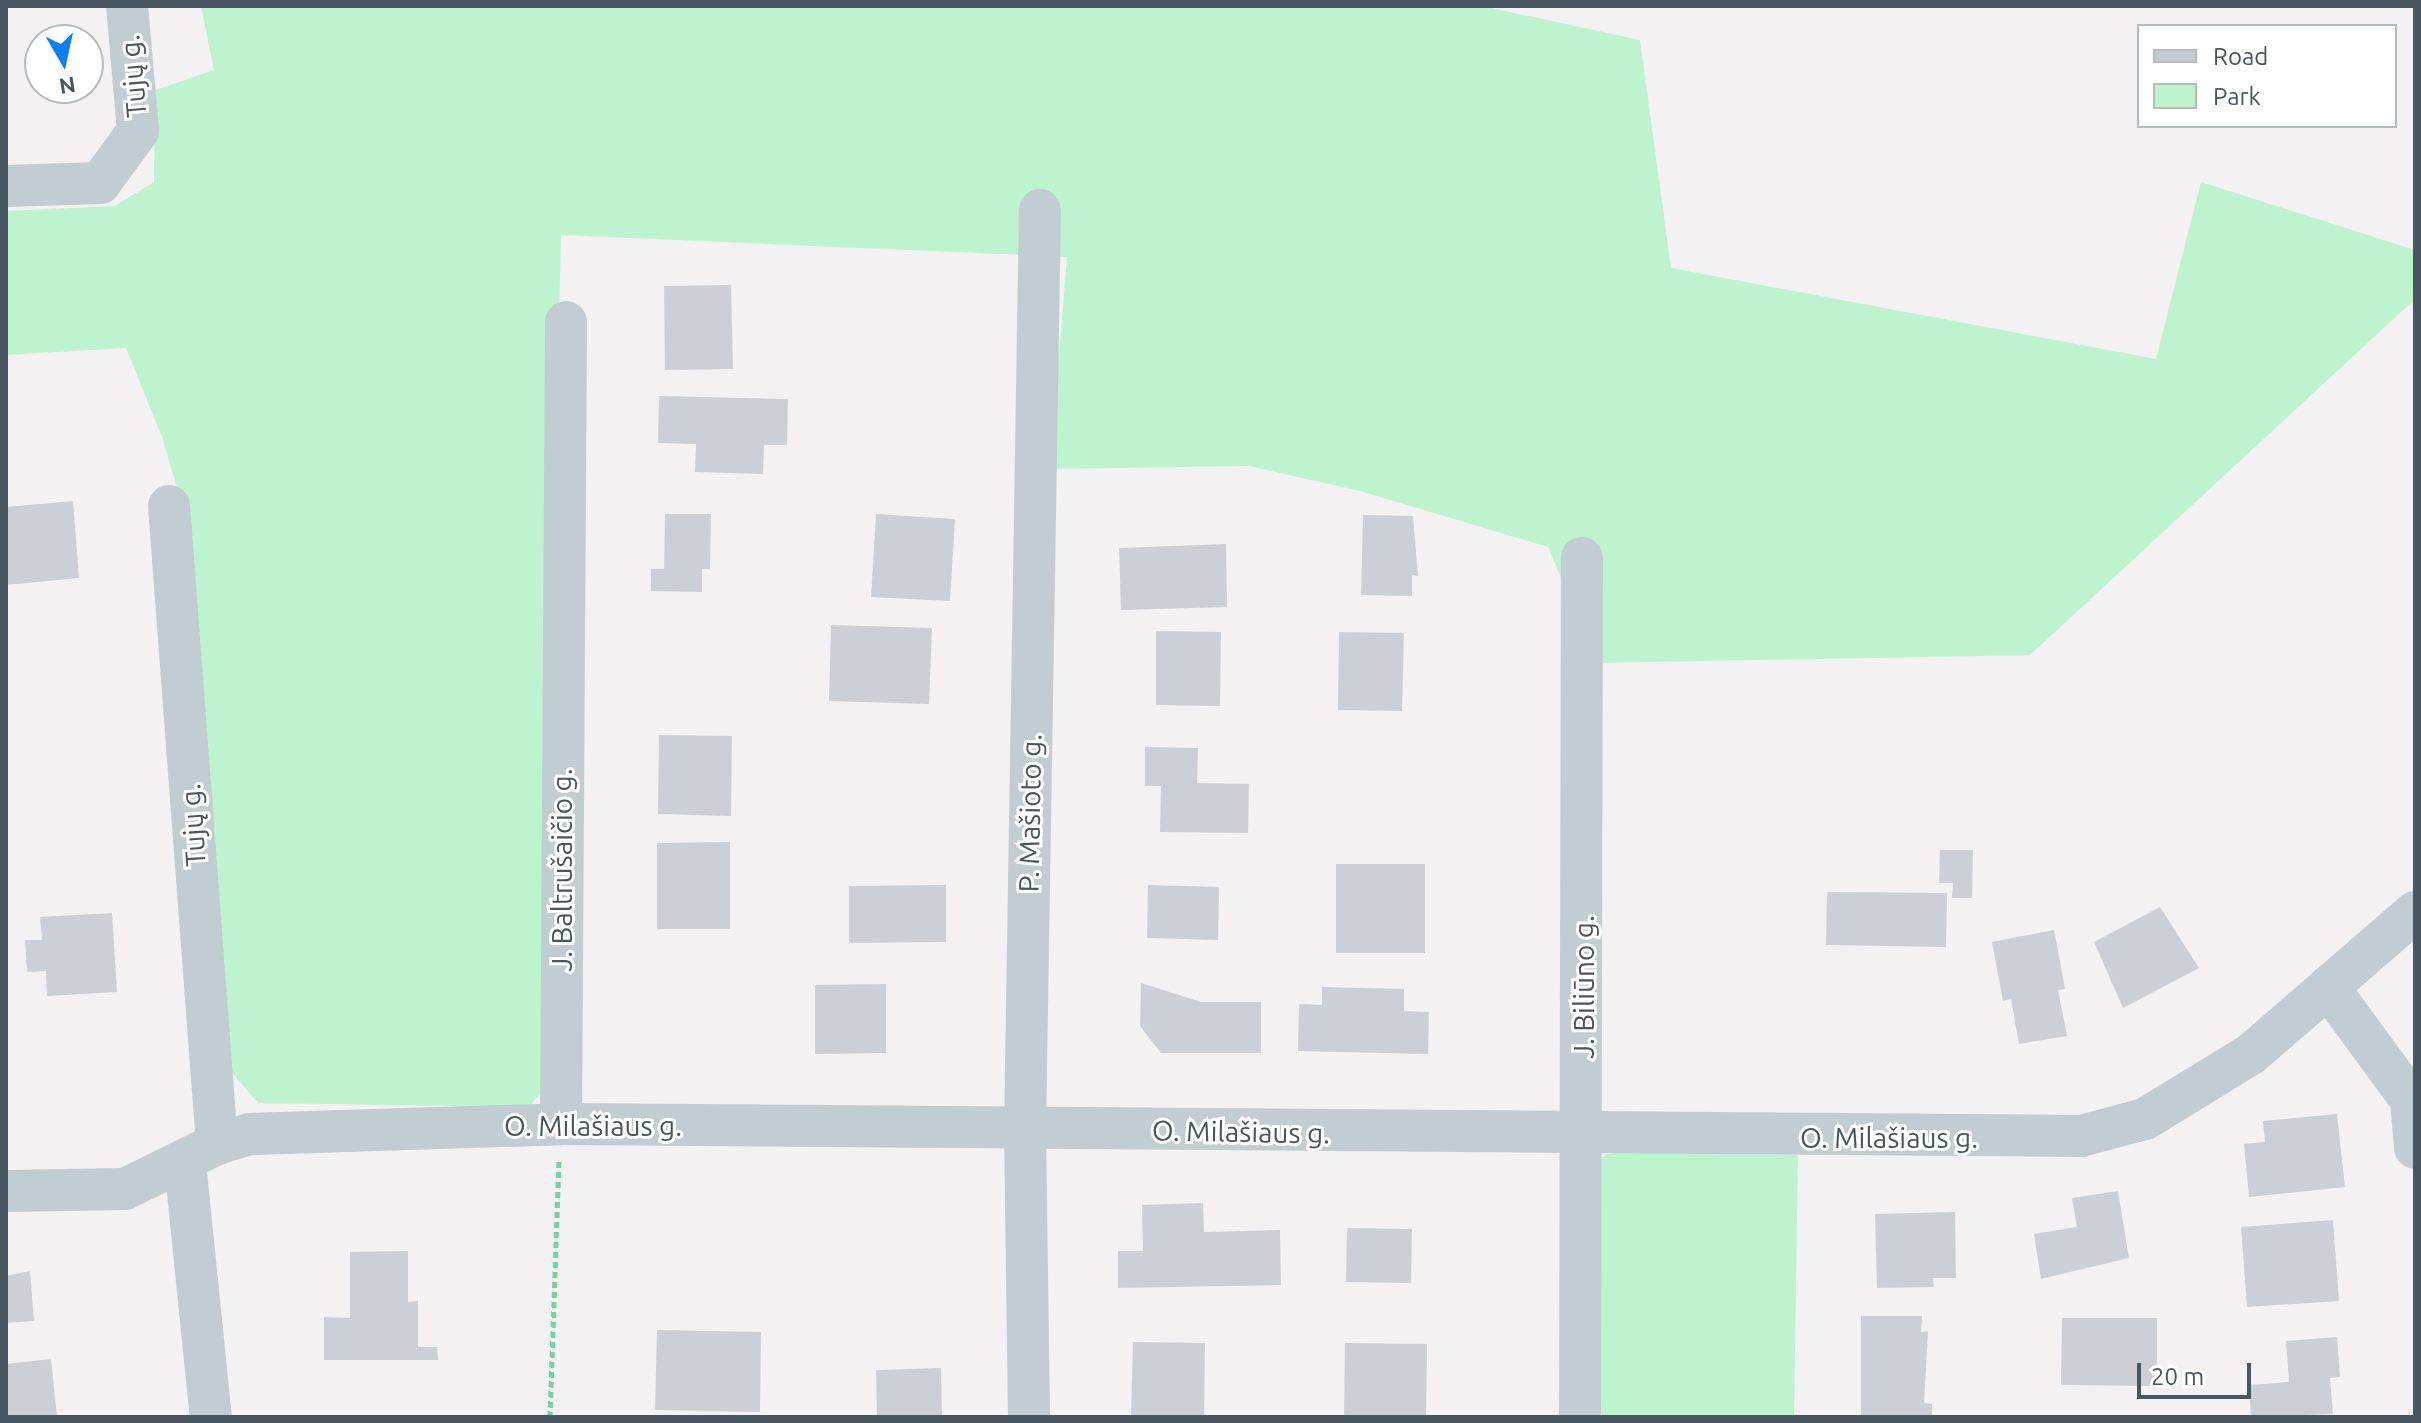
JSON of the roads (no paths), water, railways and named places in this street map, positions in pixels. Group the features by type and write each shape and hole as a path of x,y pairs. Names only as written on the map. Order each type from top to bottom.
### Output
{"street":[{"name":"Tujų g.","path":"6,186 100,183 138,131 127,6"},
{"name":"P. Mašioto g.","path":"1029,1417 1025,1130 1040,210"},
{"name":"J. Baltrušaičio g.","path":"561,1124 566,322"},
{"name":"Tujų g.","path":"169,506 211,1417"},
{"name":"J. Biliūno g.","path":"1580,1417 1584,1136 1582,558"},
{"name":"O. Milašiaus g.","path":"6,1191 125,1189 250,1134 561,1124 1584,1136 2081,1136 2158,1111 2251,1054 2415,912"},
{"path":"2328,987 2413,1100 2415,1148"}]}
